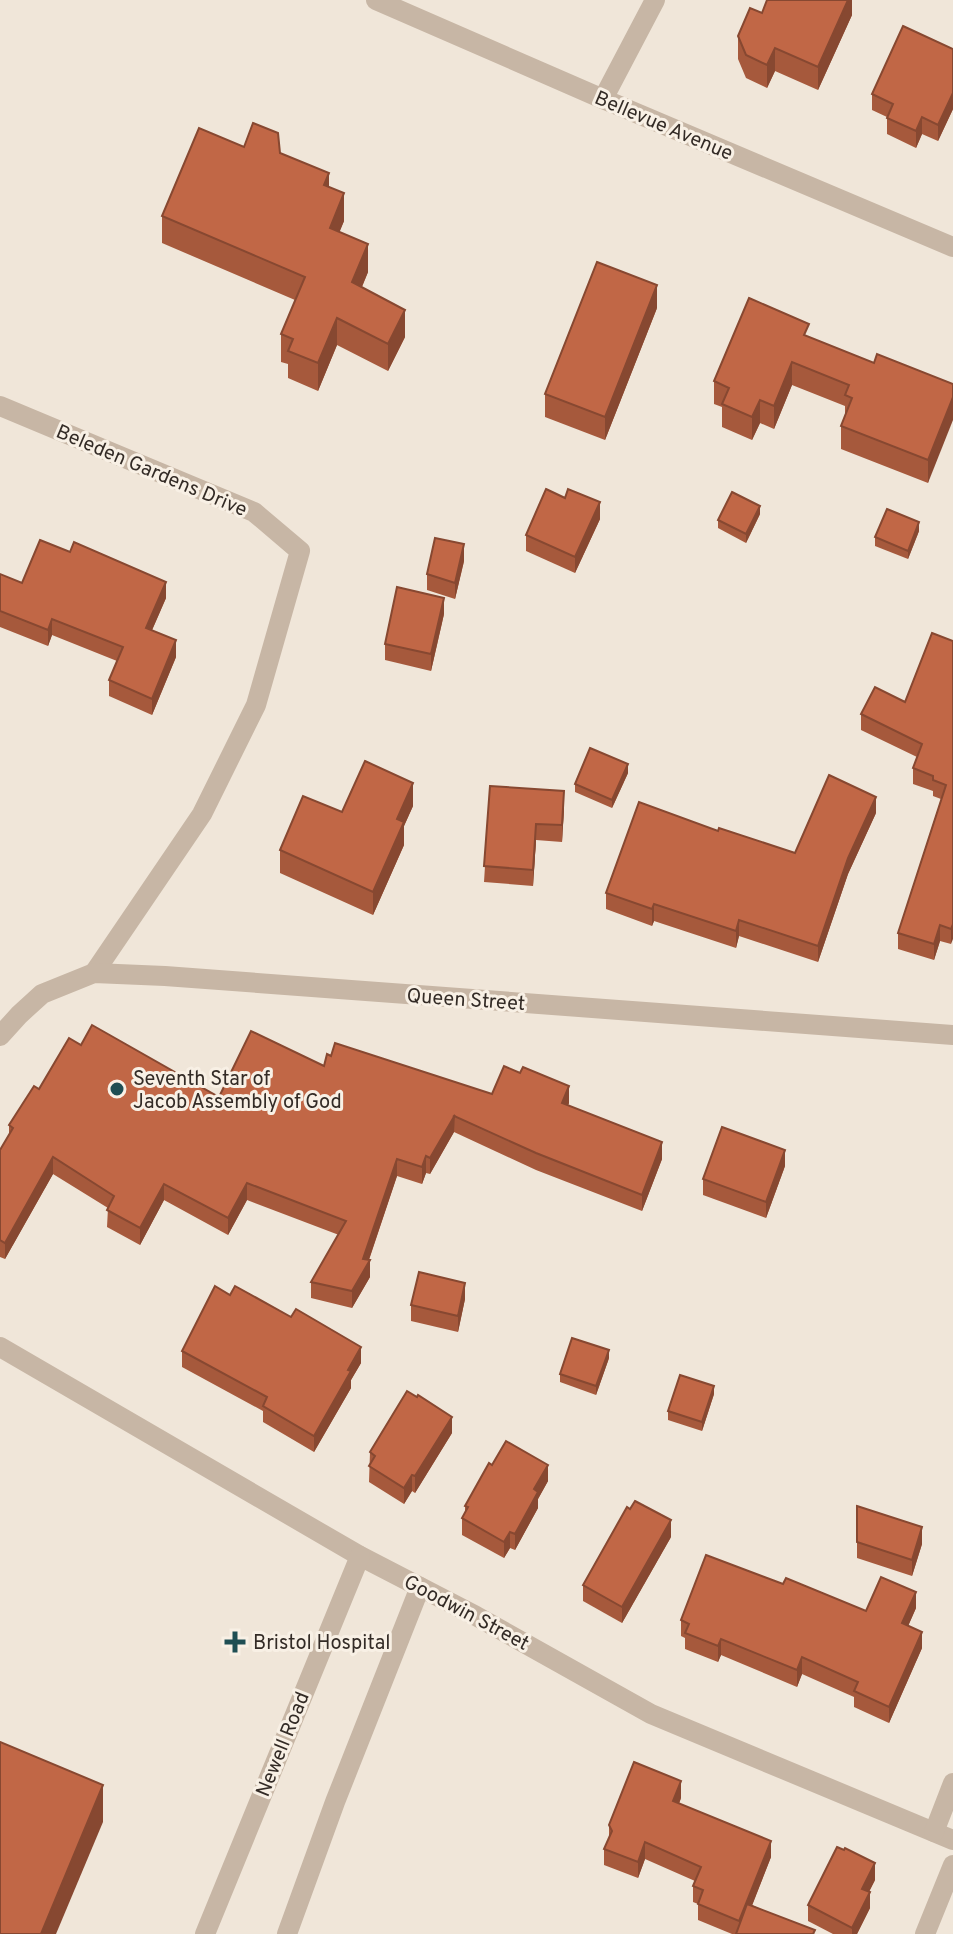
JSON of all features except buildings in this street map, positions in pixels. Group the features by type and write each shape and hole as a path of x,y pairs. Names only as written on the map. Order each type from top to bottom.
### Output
{"street":[{"name":"Bellevue Avenue","path":"376,0 953,247"},
{"path":"603,99 655,0"},
{"name":"Beleden Gardens Drive","path":"0,406 254,512 300,551 256,705 202,814 94,973"},
{"name":"Queen Street","path":"0,1036 42,994 94,973 953,1035"},
{"name":"Goodwin Street","path":"0,1347 360,1556 651,1714 944,1836"},
{"name":"Newell Road","path":"205,1934 360,1556"},
{"path":"287,1934 335,1802 420,1587"},
{"path":"944,1836 953,1783"},
{"path":"925,1934 953,1865"}],"place":[{"name":"Seventh Star of Jacob Assembly of God","path":"117,1089"},
{"name":"Bristol Hospital","path":"235,1642"}]}
